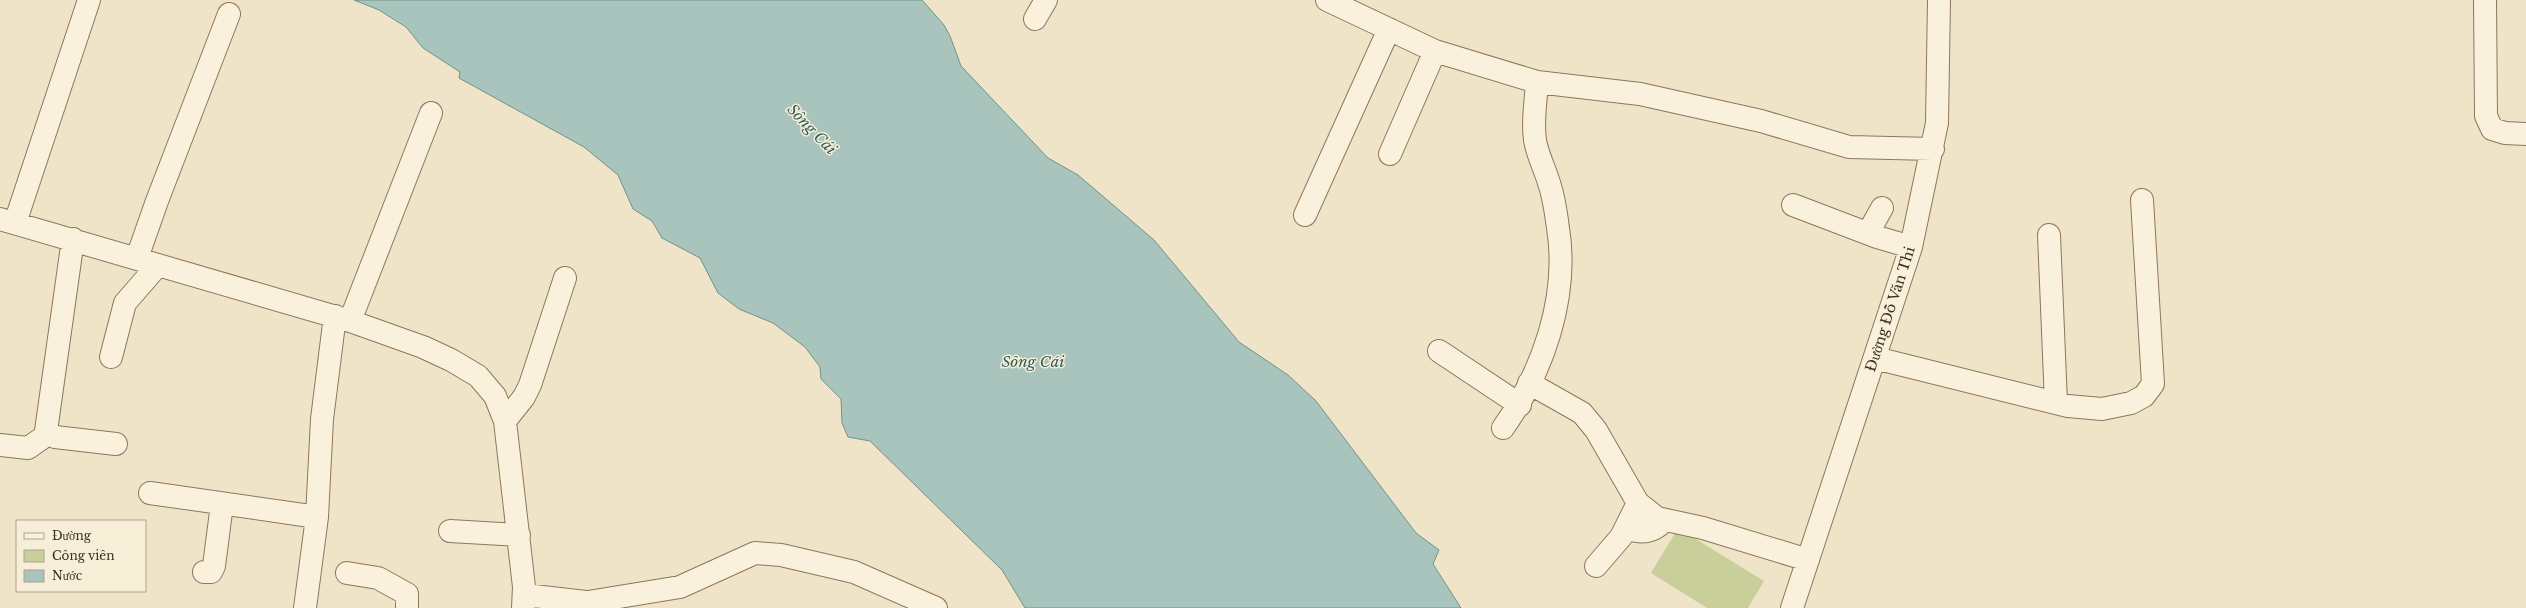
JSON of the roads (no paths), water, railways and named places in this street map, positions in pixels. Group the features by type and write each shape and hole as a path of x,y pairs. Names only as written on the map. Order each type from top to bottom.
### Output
{"street":[{"path":"89,0 8,221 343,319 423,347 451,360 478,376 495,396 505,422 519,535 524,601 588,602 629,608"},
{"path":"1035,19 1046,0"},
{"path":"1327,0 1435,51 1537,82 1640,94 1762,121 1849,147 1933,149"},
{"name":"Đường Đỗ Văn Thi","path":"1792,608 1911,247 1933,149 1938,99 1939,0"},
{"path":"2484,0 2486,116 2492,129 2505,133 2526,134"},
{"path":"137,258 157,200 229,14"},
{"path":"1305,215 1389,29"},
{"path":"1390,154 1435,51"},
{"path":"1503,428 1520,405 1543,353 1554,317 1561,264 1558,229 1550,184 1535,141 1537,82"},
{"path":"305,608 317,517 322,419 343,319 431,113"},
{"path":"1875,358 2056,403 2102,409 2131,403 2144,396 2152,384 2142,200"},
{"path":"1794,205 1868,233 1911,247"},
{"path":"1868,233 1882,208"},
{"path":"2049,235 2056,403"},
{"path":"73,239 46,428 48,434 55,437 116,444"},
{"path":"111,357 125,302 158,265"},
{"path":"505,422 524,397 530,385 565,278"},
{"path":"1439,351 1520,405"},
{"path":"1530,383 1582,413 1596,430 1638,503 1646,511 1664,521 1703,528 1808,560"},
{"path":"0,445 28,448 48,434"},
{"path":"150,493 317,517"},
{"path":"1596,566 1621,537 1638,503"},
{"path":"204,572 212,572 214,566 222,504"},
{"path":"1626,528 1643,533 1650,532 1664,521"},
{"path":"450,531 519,535"},
{"path":"588,602 680,587 755,553 781,555 854,572 936,608"},
{"path":"347,573 378,578 407,594 407,608"}],"water":[{"name":"Sông Cái","path":"354,0 922,0 944,25 950,36 961,66 1048,158 1078,175 1154,240 1239,342 1288,375 1316,401 1416,533 1439,550 1433,564 1461,608 1025,608 1002,570 870,441 848,437 842,423 841,399 821,379 820,367 805,347 773,323 739,309 718,293 700,258 662,238 652,221 633,209 618,175 584,147 459,78 460,72 423,48 406,27 379,10"}]}
